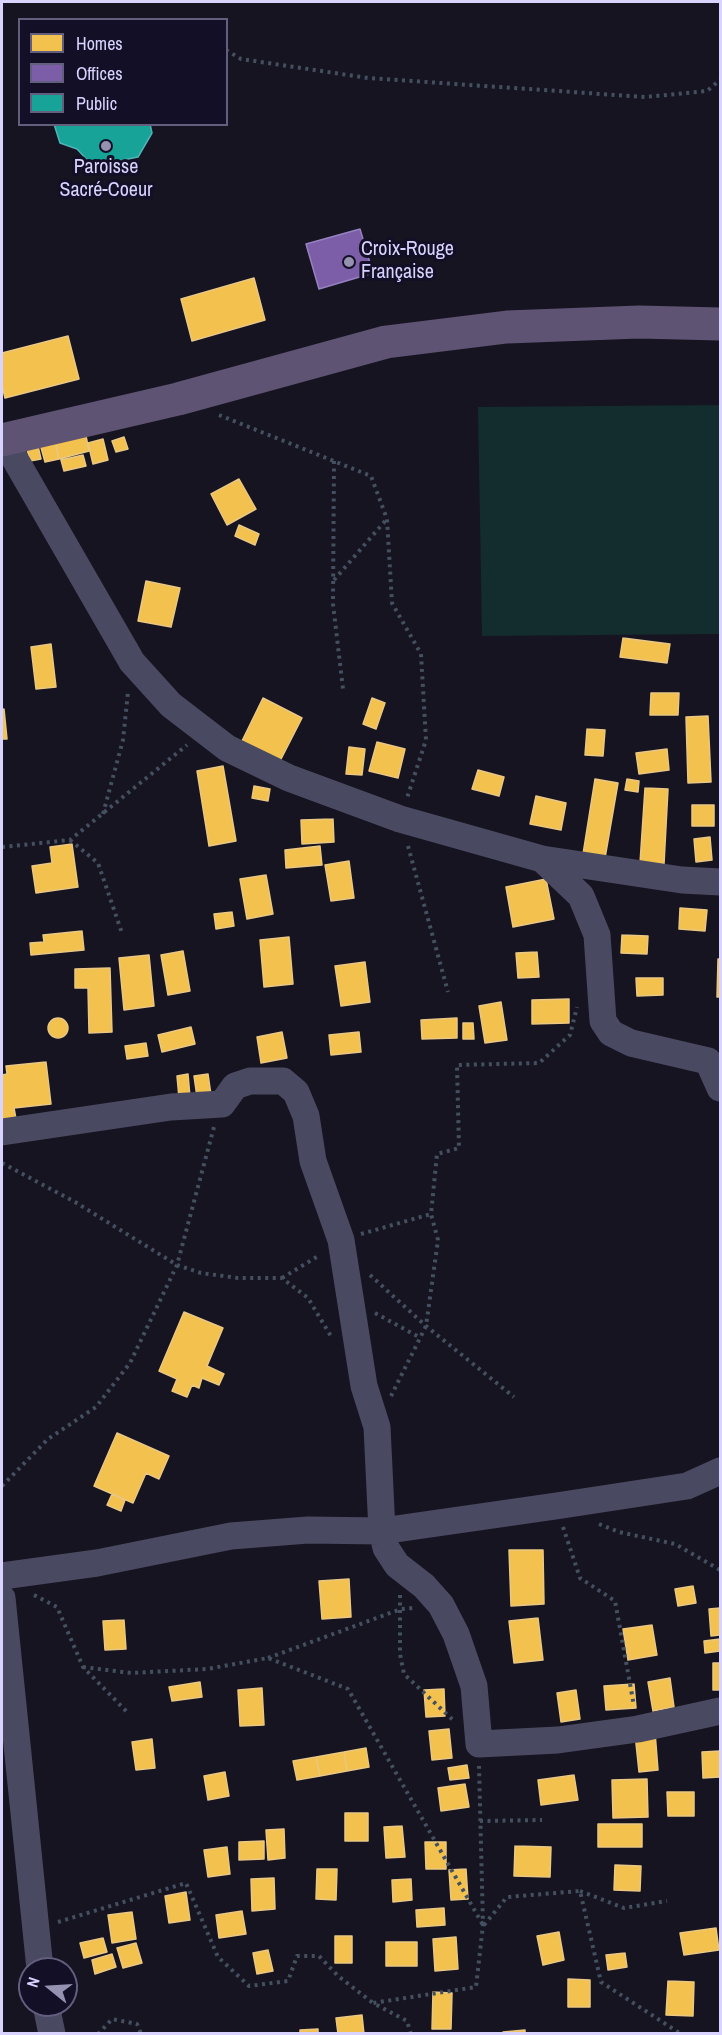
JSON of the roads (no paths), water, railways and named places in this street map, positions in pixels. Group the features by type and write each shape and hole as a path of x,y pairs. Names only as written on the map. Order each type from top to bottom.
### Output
{"main road":[{"path":"3,440 178,399 386,342 507,327 639,322 720,324"}],"street":[{"path":"3,440 132,662 171,705 227,748 289,778 400,819 542,859 682,880 720,882"},
{"path":"542,859 581,896 597,935 603,1021 611,1033 631,1043 716,1065 720,1088"},
{"path":"2,1132 56,1122 171,1107 222,1104 235,1086 250,1081 283,1081 296,1092 306,1116 313,1161 341,1240 364,1386 377,1427 382,1531 386,1548 397,1565 424,1586 441,1605 474,1686 479,1744 558,1740 638,1729 720,1711"},
{"path":"2,1576 97,1563 231,1536 308,1530 382,1531 556,1506 687,1486 720,1471"},
{"path":"2,1598 38,1957"},
{"path":"48,2017 52,2034"}],"place":[{"name":"Paroisse Sacré-Coeur","path":"106,146"},
{"name":"Croix-Rouge Française","path":"349,262"}]}
